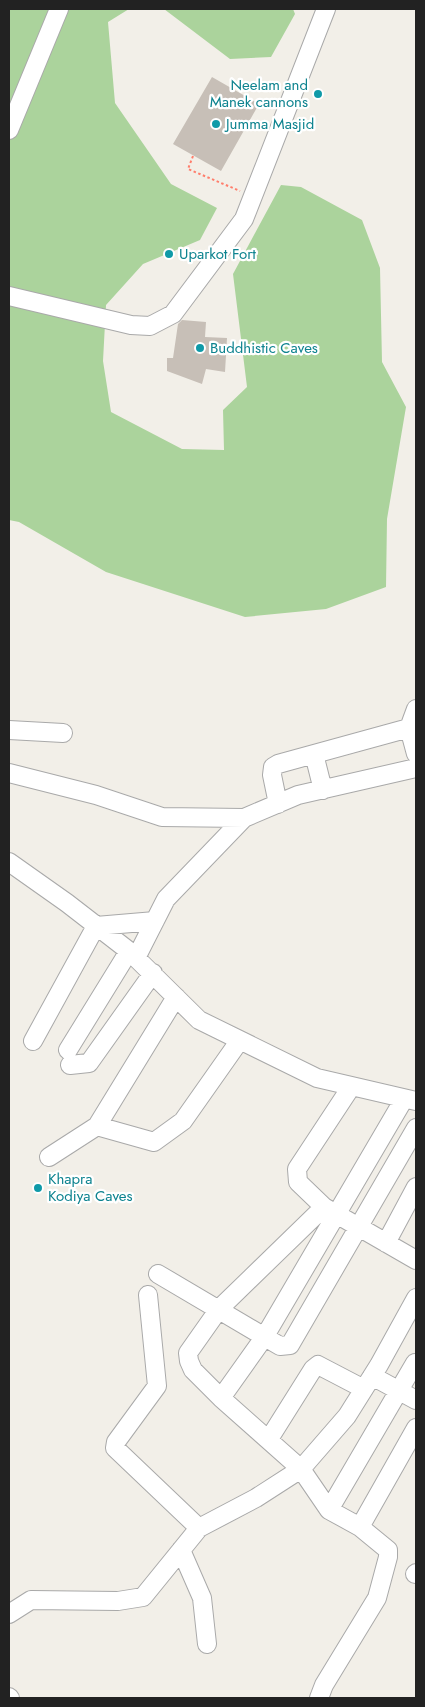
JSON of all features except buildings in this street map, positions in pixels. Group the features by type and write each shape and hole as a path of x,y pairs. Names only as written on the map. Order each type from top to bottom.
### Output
{"street":[{"path":"9,130 59,9"},
{"path":"9,296 131,325 150,326 173,314 244,219 326,9"},
{"path":"416,709 409,728 416,754"},
{"path":"278,804 272,776 273,767 278,764 409,728"},
{"path":"9,730 63,733"},
{"path":"314,754 323,790"},
{"path":"9,774 96,795 162,817 244,818 298,795 416,768"},
{"path":"153,973 89,1063 69,1058 86,1017 155,921 166,899 244,818"},
{"path":"9,862 132,954 199,1020 317,1078 410,1100 330,1211 265,1336 221,1398"},
{"path":"96,926 155,921"},
{"path":"33,1041 96,926"},
{"path":"49,1156 96,1126 176,996"},
{"path":"96,1126 154,1142 183,1121 240,1040"},
{"path":"351,1087 298,1168 298,1182 330,1211 416,1260"},
{"path":"158,1274 280,1346 290,1345 416,1128"},
{"path":"386,1243 416,1187"},
{"path":"319,1698 324,1684 378,1598 388,1550 384,1544 360,1527 329,1510 301,1469 221,1398 193,1370 189,1362 188,1352 219,1310 330,1211"},
{"path":"148,1295 157,1386 116,1442 115,1448 199,1528"},
{"path":"9,1614 31,1600 118,1601 142,1597 199,1528 256,1498 301,1469 347,1416 415,1302"},
{"path":"329,1510 415,1363"},
{"path":"269,1439 313,1369 318,1365 368,1383 398,1390 416,1400"},
{"path":"360,1527 416,1428"},
{"path":"181,1550 202,1598 207,1644"}],"path":[{"path":"194,156 188,169 254,196"}],"green space":[{"path":"9,9 129,9 108,22 115,103 171,184 217,208 200,240 143,264 106,305 103,361 111,412 182,449 224,450 223,410 247,387 233,274 281,185 301,187 362,220 380,268 382,362 406,407 387,519 386,587 326,609 245,617 106,572 19,522 9,520"},
{"path":"164,9 293,9 295,14 271,57 230,59"}],"place":[{"name":"Neelam and Manek cannons","path":"318,94"},
{"name":"Jumma Masjid","path":"216,124"},
{"name":"Uparkot Fort","path":"169,254"},
{"name":"Buddhistic Caves","path":"200,348"},
{"name":"Khapra Kodiya Caves","path":"38,1188"}]}
